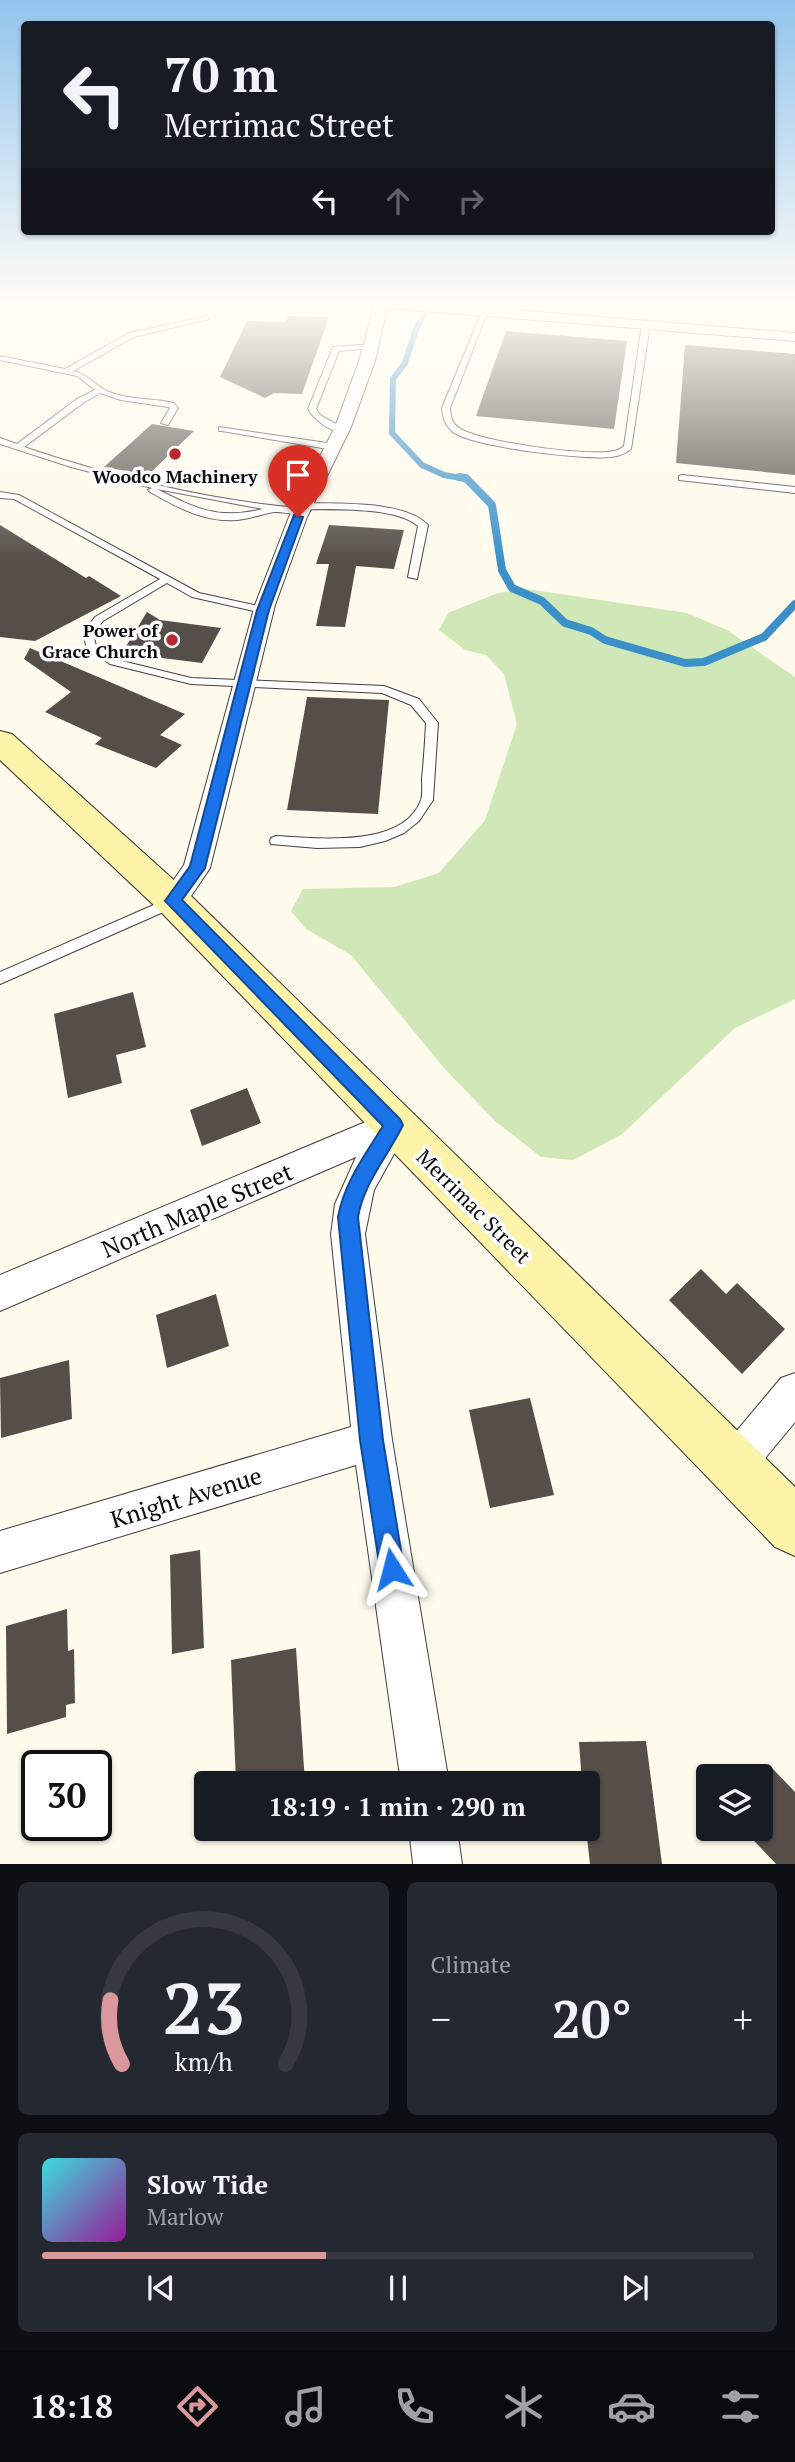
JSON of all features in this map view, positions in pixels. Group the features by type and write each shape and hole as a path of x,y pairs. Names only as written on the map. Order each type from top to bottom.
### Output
{"main road":[{"name":"Merrimac Street","path":"0,742 173,901 795,1527"}],"street":[{"path":"173,901 197,868 263,610 302,508 338,439 356,389"},
{"path":"394,1125 364,1173 351,1202 348,1217 372,1440 423,1771"},
{"name":"North Maple Street","path":"0,1293 394,1125"},
{"path":"733,1466 795,1392"},
{"name":"Knight Avenue","path":"0,1552 372,1440"},
{"path":"435,1841 438,1864"}],"lane":[{"path":"320,389 312,409 338,439"},
{"path":"454,389 445,416 449,424 469,437 492,444 601,454 620,453 628,447 636,389"},
{"path":"17,447 80,401 100,390 171,405 174,411 165,423"},
{"path":"222,429 338,439"},
{"path":"0,442 56,462 139,483 274,509 400,512 418,518 424,526 413,577"},
{"path":"682,478 795,489"},
{"path":"139,483 194,512 212,517 242,518 274,509"},
{"path":"0,495 16,497 201,597 263,610"},
{"path":"167,579 99,619 88,633 91,647 114,662 148,673 191,681 384,690 415,702 432,723 428,800 423,810 404,828 361,843 276,841"},
{"path":"0,978 173,901"}],"green space":[{"path":"527,589 687,613 727,630 795,677 795,999 735,1028 621,1135 573,1160 541,1157 495,1121 444,1068 351,955 306,929 291,911 303,889 394,887 439,873 485,820 517,724 504,674 486,655 465,650 439,630 448,613 498,593"}],"building":[{"path":"246,389 304,389 302,394 274,393 265,398"},
{"path":"486,389 620,389 614,429 476,416"},
{"path":"682,389 795,389 795,475 676,463"},
{"path":"152,424 194,431 148,475 104,467"},
{"path":"0,525 86,578 89,576 121,596 35,641 0,637"},
{"path":"329,525 404,530 394,569 356,566 345,627 316,626 329,564 316,564"},
{"name":"Power of Grace Church","path":"147,612 160,620 221,628 202,663 122,653"},
{"path":"30,648 185,714 160,735 182,745 156,768 95,744 102,738 45,712 71,692 24,659"},
{"path":"307,697 389,700 378,814 287,810"},
{"path":"133,992 146,1047 116,1055 122,1083 68,1098 54,1014"},
{"path":"247,1088 261,1123 202,1146 190,1110"},
{"path":"701,1269 726,1294 737,1283 785,1329 742,1374 669,1300"},
{"path":"216,1294 229,1346 167,1368 156,1315"},
{"path":"69,1360 72,1419 1,1438 0,1378"},
{"path":"530,1398 554,1495 490,1508 469,1410"},
{"path":"200,1550 204,1648 172,1654 170,1555"},
{"path":"67,1609 68,1651 74,1649 75,1703 66,1705 66,1717 7,1734 6,1626"},
{"path":"296,1648 304,1771 236,1771 231,1660"},
{"path":"646,1741 662,1864 590,1864 587,1841 600,1841 600,1771 581,1771 579,1742"},
{"path":"773,1769 795,1792 795,1864 776,1864 754,1841 773,1841"}],"waterway":[{"path":"393,389 392,433 422,465 444,475 467,479"},
{"path":"459,477 467,479"},
{"path":"467,479 492,505 502,570 512,588 542,601 565,623 591,631 605,640 685,663 704,662 764,637 795,604"}],"place":[{"name":"Woodco Machinery","path":"175,454"},
{"name":"Power of Grace Church","path":"172,640"}],"route":[{"path":"298,517 263,610 197,868 194,876 173,901 394,1125 364,1173 351,1202 348,1217 372,1440 392,1569"}]}
